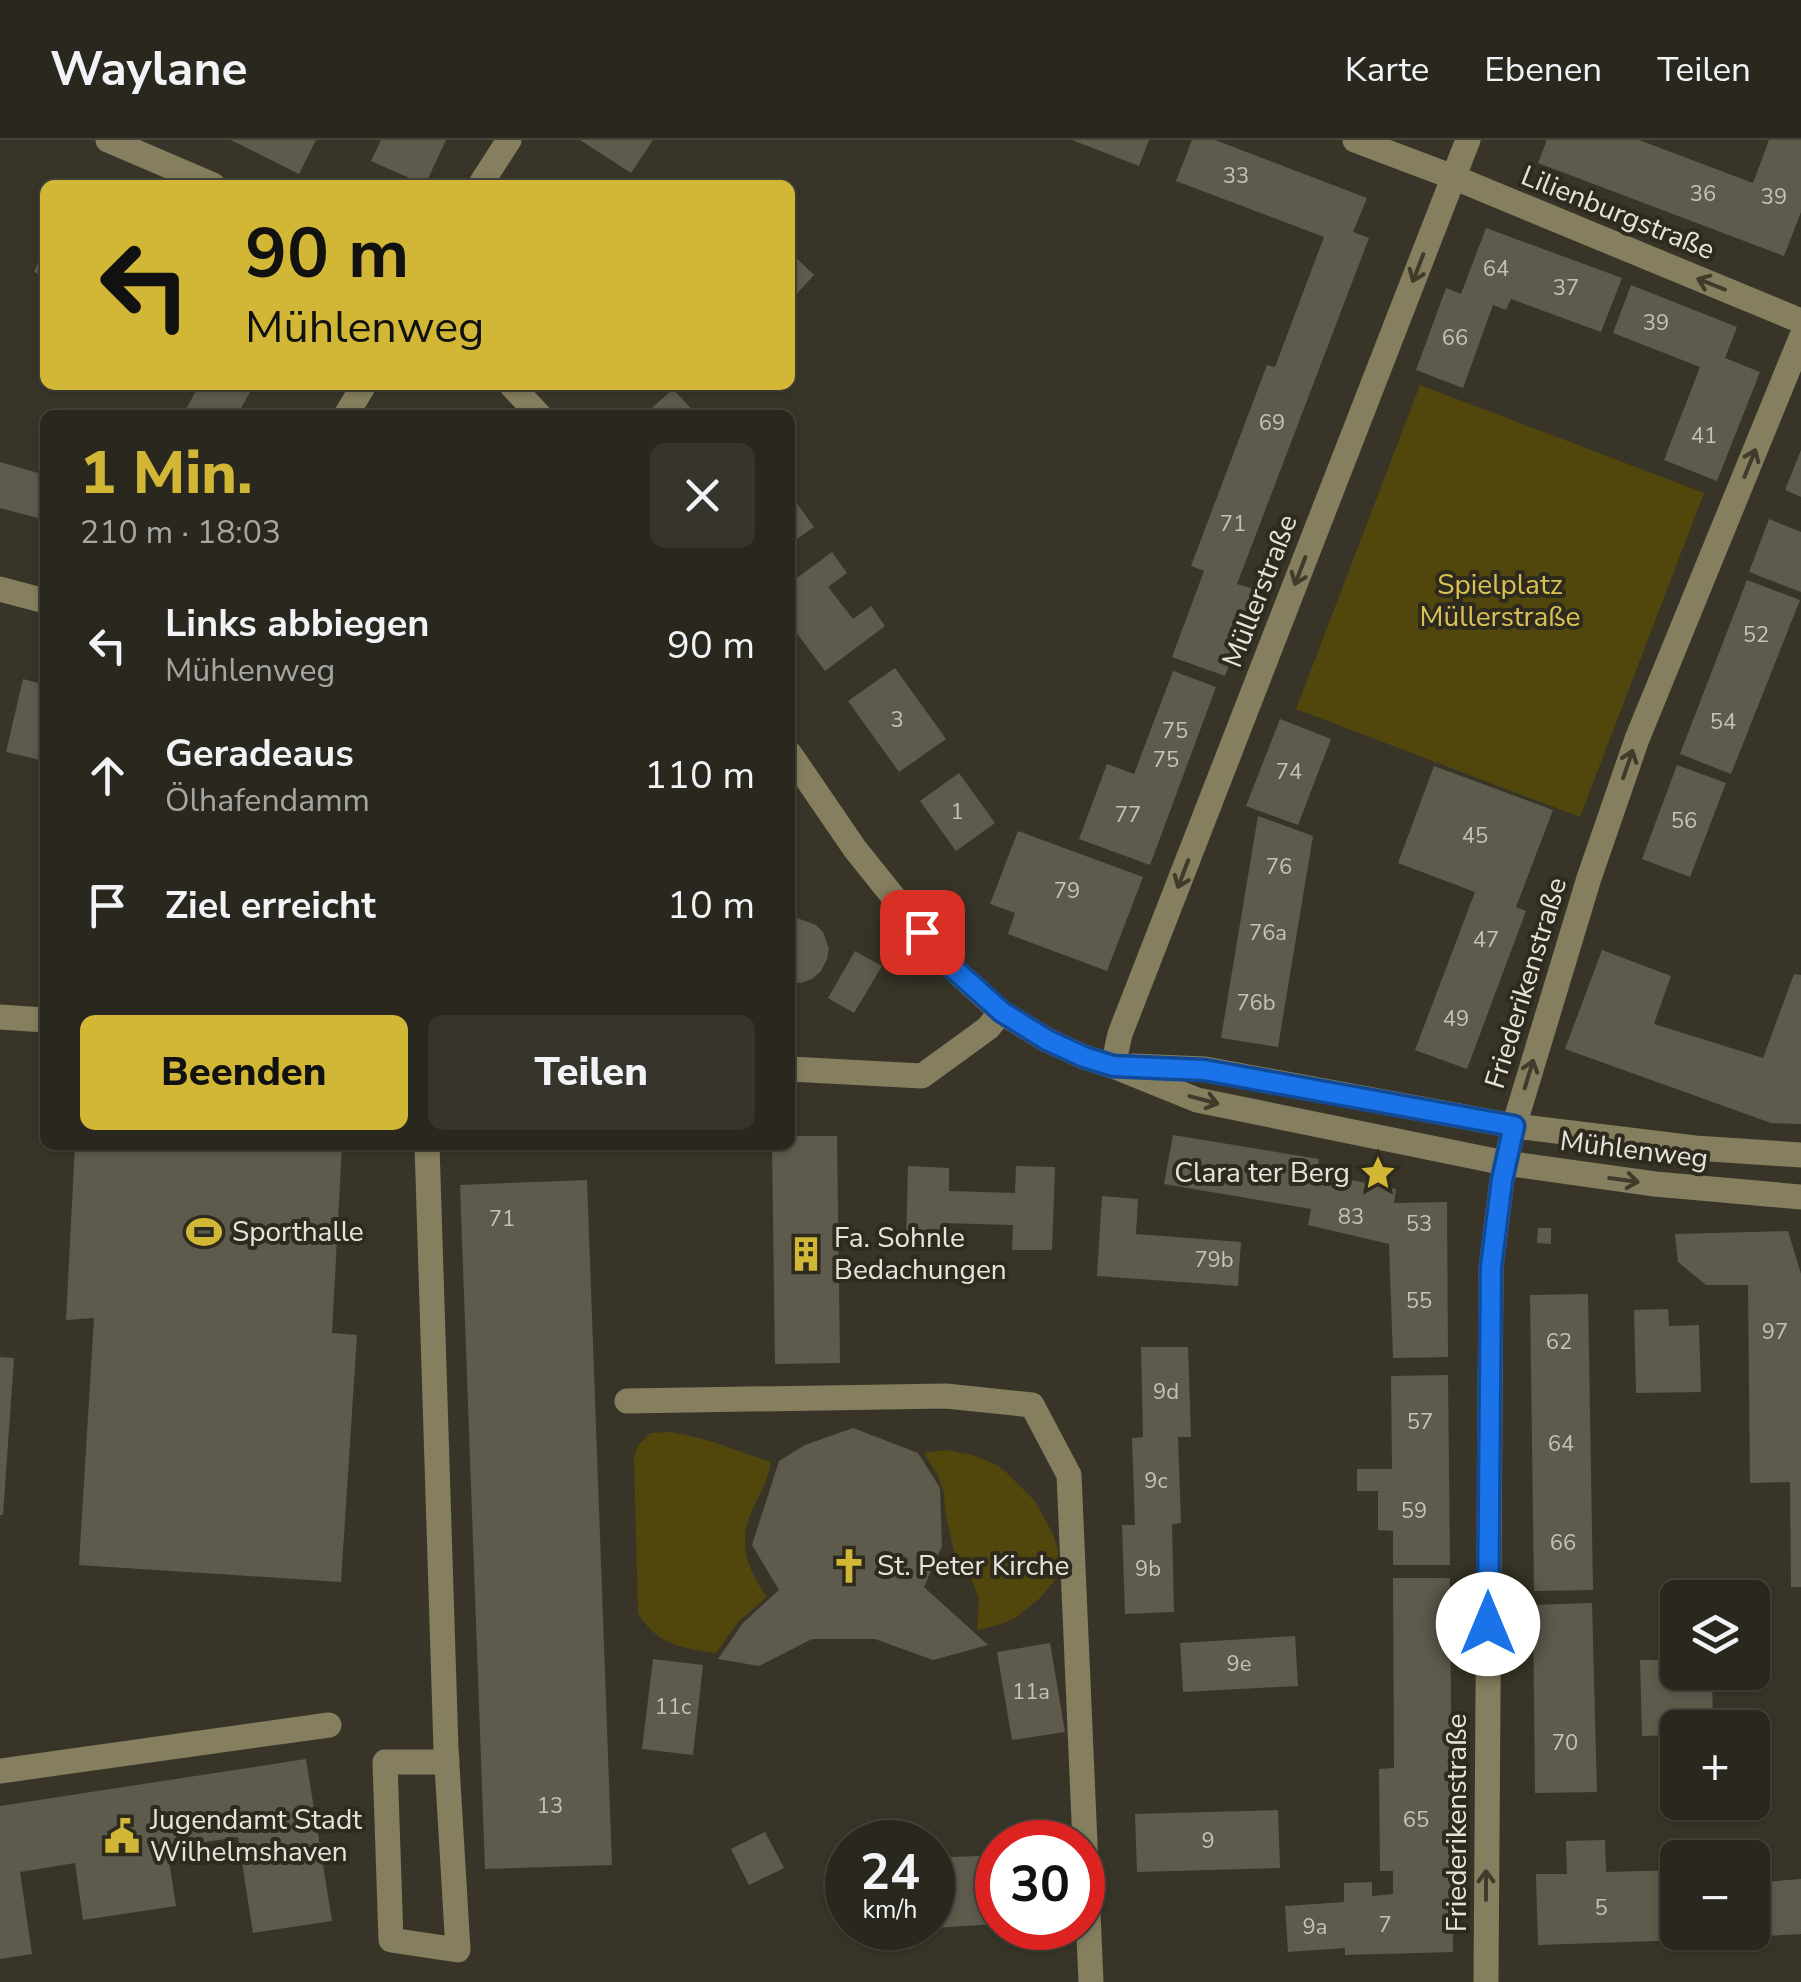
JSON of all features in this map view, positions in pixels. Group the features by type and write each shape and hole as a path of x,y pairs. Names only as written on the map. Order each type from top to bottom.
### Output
{"street":[{"path":"108,140 201,180"},
{"path":"483,180 509,140"},
{"name":"Lilienburgstraße","path":"1355,140 1801,321"},
{"name":"Müllerstraße","path":"1113,1066 1120,1034 1468,140"},
{"name":"Friederikenstraße","path":"1486,1982 1491,1267 1505,1163 1589,878 1637,738 1801,338"},
{"path":"516,390 535,410"},
{"path":"0,589 40,600"},
{"name":"Mühlenweg","path":"795,761 855,849 944,960 1002,1012 1084,1057 1198,1100 1505,1163 1655,1184 1801,1197"},
{"path":"795,1069 922,1076 988,1028 1002,1012"},
{"path":"0,1017 40,1020"},
{"name":"Mühlenweg","path":"1113,1066 1204,1070 1514,1126 1695,1148 1801,1155"},
{"path":"427,1150 446,1748 458,1950 391,1940 385,1762 447,1762 446,1748"},
{"path":"628,1401 946,1396 1032,1405 1069,1476 1091,1982"},
{"path":"0,1770 329,1725"}],"green space":[{"name":"Spielplatz Müllerstraße","path":"1420,385 1704,493 1580,817 1296,709"},
{"path":"671,1432 771,1462 748,1521 745,1542 752,1571 767,1597 738,1622 716,1653 681,1647 662,1638 638,1613 634,1458 637,1447 650,1433"},
{"path":"946,1450 973,1455 1007,1473 1035,1501 1054,1536 1058,1551 1055,1580 1039,1599 999,1625 977,1630 979,1599 968,1570 954,1552 944,1493 924,1453"}],"building":[{"path":"231,140 316,140 299,174"},
{"path":"381,140 446,140 427,180 414,180 371,161"},
{"path":"580,140 653,140 631,173"},
{"path":"1072,140 1149,140 1139,166"},
{"path":"1192,140 1215,140 1367,198 1353,232 1369,238 1237,584 1257,590 1225,676 1172,657 1204,571 1191,566 1267,365 1275,367 1324,237 1176,181"},
{"path":"1547,140 1639,140 1753,183 1769,140 1801,140 1801,212 1784,256 1538,163"},
{"path":"1486,228 1622,278 1601,332 1511,299 1506,310 1493,305 1463,388 1416,370 1446,288 1461,294"},
{"path":"795,257 814,275 795,296"},
{"path":"1631,285 1737,327 1725,358 1760,372 1717,481 1664,460 1700,367 1613,333"},
{"path":"196,390 251,390 240,410 186,410"},
{"path":"674,390 692,410 650,410"},
{"path":"1801,450 1801,497 1785,490"},
{"path":"0,462 40,474 40,519 0,508"},
{"path":"795,501 814,527 795,540"},
{"path":"1769,519 1801,532 1801,592 1749,572"},
{"path":"832,552 847,573 828,587 853,619 871,606 885,626 825,671 795,631 795,579"},
{"path":"1747,580 1800,600 1731,774 1680,754"},
{"path":"895,668 946,739 899,772 848,701"},
{"path":"1173,671 1216,687 1150,865 1079,839 1107,764 1134,774"},
{"path":"23,679 40,684 40,760 6,752"},
{"path":"1280,719 1331,739 1298,825 1246,806"},
{"path":"1677,765 1726,783 1690,877 1642,859"},
{"path":"1434,766 1553,810 1516,907 1526,911 1467,1069 1415,1050 1475,892 1398,863"},
{"path":"959,773 995,823 956,851 920,801"},
{"path":"1258,816 1313,836 1278,1047 1221,1038"},
{"path":"1018,831 1143,877 1107,971 1008,934 1015,913 990,904"},
{"path":"795,918 816,925 829,949 821,971 801,983 795,982"},
{"path":"1602,950 1671,976 1654,1024 1763,1058 1794,974 1801,975 1801,1124 1771,1123 1565,1049"},
{"path":"855,951 882,966 854,1013 828,998"},
{"path":"1173,1135 1319,1159 1317,1173 1396,1189 1394,1203 1447,1202 1448,1357 1393,1358 1389,1244 1308,1225 1311,1209 1164,1184"},
{"name":"Fa. Sohnle Bedachungen","path":"795,1136 837,1136 840,1363 775,1364 772,1150 795,1150"},
{"path":"75,1150 342,1150 332,1333 357,1335 341,1582 79,1565 94,1318 66,1320"},
{"path":"908,1166 949,1168 949,1191 1015,1193 1016,1166 1055,1167 1052,1250 1012,1250 1013,1225 943,1223 942,1247 906,1245"},
{"path":"587,1180 612,1865 485,1869 460,1185"},
{"path":"1102,1196 1138,1199 1136,1234 1241,1242 1238,1286 1097,1276"},
{"path":"1538,1228 1551,1228 1551,1244 1537,1243"},
{"path":"1788,1231 1801,1274 1801,1587 1791,1587 1790,1482 1750,1483 1748,1285 1706,1285 1678,1262 1675,1234"},
{"path":"1588,1294 1593,1590 1534,1591 1530,1295"},
{"path":"1668,1309 1669,1326 1699,1325 1701,1392 1636,1393 1634,1310"},
{"path":"1141,1347 1188,1347 1191,1437 1178,1437 1181,1523 1172,1524 1174,1612 1125,1614 1122,1525 1135,1525 1132,1438 1143,1437"},
{"path":"0,1357 14,1358 3,1515 0,1515"},
{"path":"1448,1375 1450,1565 1393,1565 1393,1531 1378,1530 1378,1491 1357,1491 1357,1469 1392,1469 1391,1376"},
{"name":"St. Peter Kirche","path":"853,1428 918,1453 940,1488 942,1546 924,1587 988,1645 933,1660 875,1639 812,1639 759,1666 718,1659 743,1623 779,1590 752,1545 779,1461 805,1445"},
{"path":"1393,1578 1450,1578 1453,1952 1345,1955 1345,1948 1288,1952 1285,1906 1344,1902 1344,1883 1372,1882 1372,1896 1393,1894 1393,1871 1380,1871 1379,1769 1394,1768"},
{"path":"1592,1603 1597,1792 1535,1793 1533,1605"},
{"path":"1295,1636 1298,1686 1183,1692 1180,1643"},
{"path":"1050,1643 1065,1732 1012,1740 997,1652"},
{"path":"653,1659 703,1665 693,1755 642,1749"},
{"path":"1640,1660 1660,1660 1660,1690 1712,1690 1713,1710 1660,1710 1660,1736 1642,1736"},
{"path":"306,1759 332,1921 253,1933 238,1837 167,1848 176,1906 83,1920 75,1863 20,1872 32,1954 0,1959 0,1806"},
{"path":"1278,1810 1280,1868 1137,1872 1135,1814"},
{"path":"765,1832 784,1868 749,1885 731,1849"},
{"path":"1605,1840 1606,1872 1660,1870 1660,1941 1538,1945 1536,1874 1567,1874 1566,1841"},
{"path":"975,1856 975,1925 955,1927 955,1857"},
{"path":"1801,1879 1801,1934 1770,1936 1770,1882"}],"place":[{"name":"Clara ter Berg","path":"1378,1173"},
{"name":"Sporthalle","path":"204,1232"},
{"name":"Fa. Sohnle Bedachungen","path":"806,1254"},
{"name":"St. Peter Kirche","path":"849,1566"},
{"name":"Jugendamt Stadt Wilhelmshaven","path":"122,1836"}],"route":[{"path":"922,932 964,980 1002,1012 1084,1057 1113,1066 1204,1070 1514,1126 1502,1180 1491,1267 1488,1624"}]}
